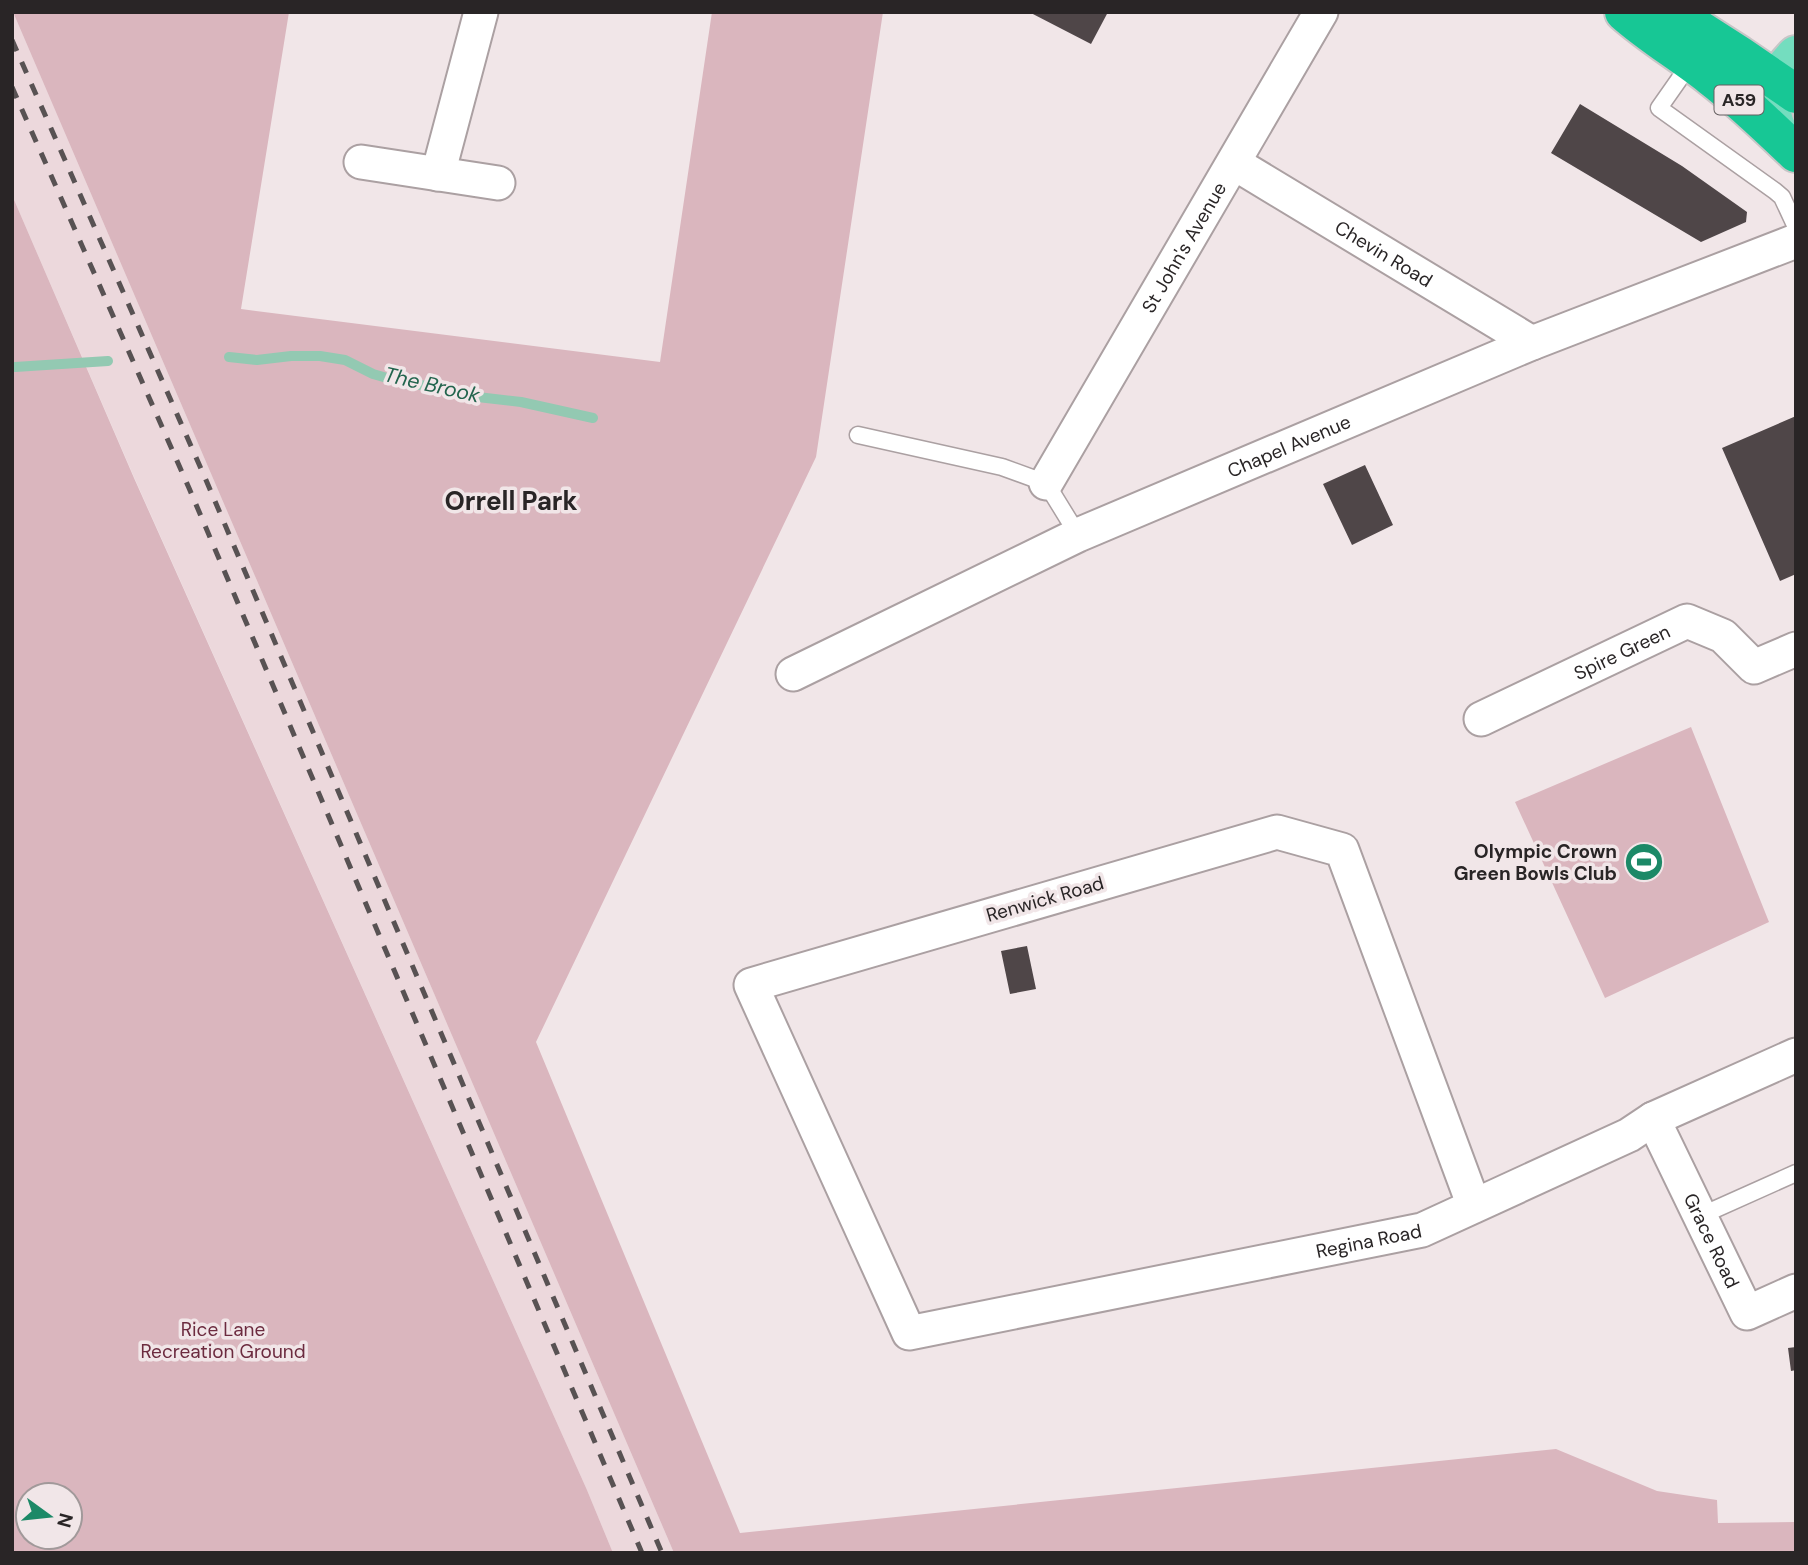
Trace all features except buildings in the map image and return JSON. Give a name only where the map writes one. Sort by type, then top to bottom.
[{"type":"highway","name":"A59","points":[[1645,16],[1713,57],[1728,89],[1790,148]]},
{"type":"main road","points":[[1713,57],[1742,91],[1757,95],[1789,81]]},
{"type":"main road","points":[[1789,81],[1771,108],[1774,124],[1790,148]]},
{"type":"street","points":[[438,174],[481,12]]},
{"type":"street","name":"St John's Avenue","points":[[1046,483],[1321,12]]},
{"type":"street","points":[[361,162],[498,183]]},
{"type":"street","name":"Chevin Road","points":[[1234,163],[1532,343]]},
{"type":"street","name":"Chapel Avenue","points":[[793,674],[1078,535],[1532,343],[1796,241]]},
{"type":"street","name":"Spire Green","points":[[1481,719],[1687,621],[1723,636],[1754,667],[1796,649]]},
{"type":"street","name":"Renwick Road","points":[[909,1333],[751,985],[1277,832],[1342,850],[1474,1206]]},
{"type":"street","name":"Regina Road","points":[[909,1333],[1422,1230],[1629,1135],[1653,1119],[1796,1055]]},
{"type":"street","name":"Grace Road","points":[[1653,1119],[1747,1313],[1796,1291]]},
{"type":"lane","points":[[1713,57],[1659,108],[1782,197],[1796,228]]},
{"type":"lane","points":[[858,435],[1002,467],[1046,483],[1078,535]]},
{"type":"lane","points":[[1700,1216],[1796,1173]]},
{"type":"shaded area","points":[[12,12],[674,1553],[613,1553],[134,477],[12,195]]},
{"type":"green space","points":[[13,12],[289,12],[241,309],[660,362],[712,12],[883,12],[816,457],[536,1042],[740,1533],[1556,1449],[1657,1491],[1717,1500],[1718,1523],[1796,1522],[1796,1553],[674,1553]]},
{"type":"green space","name":"Rice Lane Recreation Ground","points":[[12,195],[134,478],[613,1553],[12,1553]]},
{"type":"green space","name":"Olympic Crown Green Bowls Club","points":[[1691,727],[1769,922],[1605,998],[1515,802]]},
{"type":"waterway","name":"The Brook","points":[[229,357],[257,360],[320,356],[345,360],[373,374],[401,382],[469,396],[521,402],[593,418]]},
{"type":"waterway","name":"The Brook","points":[[15,367],[108,361]]},
{"type":"railway","points":[[12,40],[206,480],[662,1553]]},
{"type":"railway","points":[[12,87],[189,488],[642,1553]]},
{"type":"place","name":"Olympic Crown Green Bowls Club","points":[[1644,862]]},
{"type":"district","name":"Orrell Park","points":[[511,501]]}]
